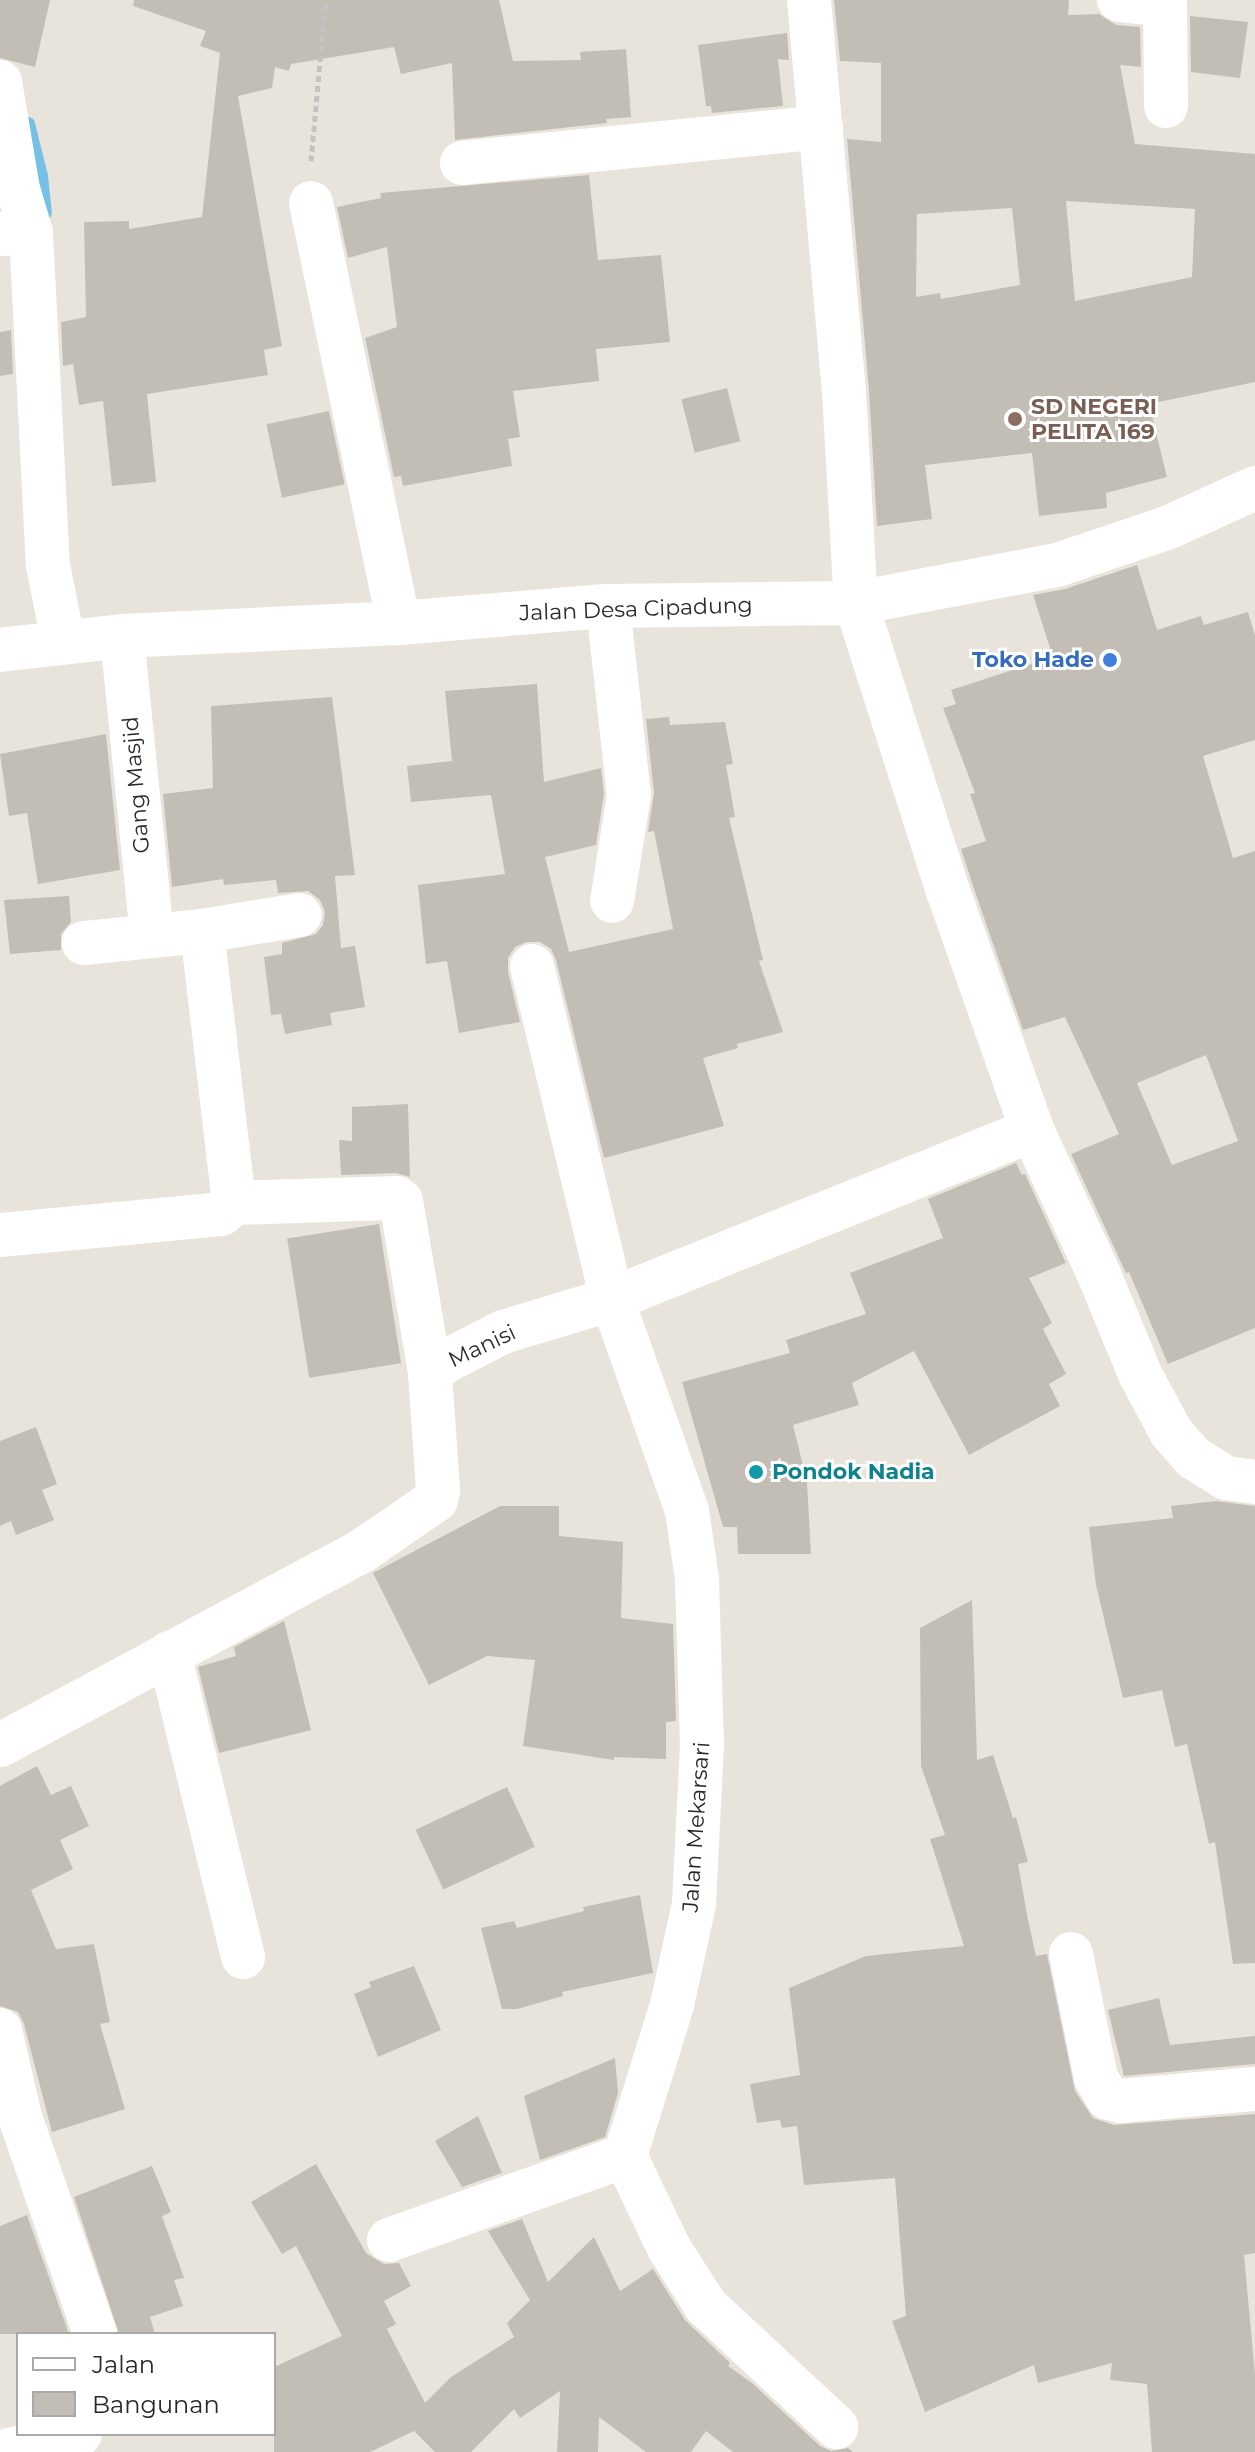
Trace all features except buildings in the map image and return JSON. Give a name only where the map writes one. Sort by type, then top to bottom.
[{"type":"street","points":[[809,0],[844,391],[856,603],[948,891],[1032,1130],[1098,1272],[1140,1374],[1171,1432],[1210,1470],[1226,1478],[1255,1482]]},
{"type":"street","points":[[1119,0],[1165,5],[1166,106]]},
{"type":"street","points":[[0,82],[15,175],[16,233],[48,565],[63,641]]},
{"type":"street","points":[[462,163],[821,127]]},
{"type":"street","points":[[311,203],[399,623]]},
{"type":"street","name":"Jalan Desa Cipadung","points":[[0,650],[122,636],[399,623],[608,606],[856,603],[1057,565],[1167,528],[1255,488]]},
{"type":"street","points":[[608,606],[629,795],[612,901]]},
{"type":"street","name":"Gang Masjid","points":[[122,636],[152,934]]},
{"type":"street","points":[[84,943],[202,931],[300,915]]},
{"type":"street","points":[[202,931],[234,1203]]},
{"type":"street","name":"Jalan Mekarsari","points":[[532,966],[612,1299],[687,1511],[697,1579],[702,1745],[694,1904],[672,2005],[625,2156]]},
{"type":"street","name":"Manisi","points":[[0,1745],[363,1550],[436,1500],[438,1490],[430,1373],[503,1332],[612,1299],[1032,1130]]},
{"type":"street","points":[[0,1235],[221,1214],[234,1203],[397,1198],[401,1201],[430,1373]]},
{"type":"street","points":[[169,1653],[243,1957]]},
{"type":"street","points":[[1071,1954],[1096,2078],[1108,2098],[1120,2101],[1255,2089]]},
{"type":"street","points":[[0,2030],[20,2117],[94,2332]]},
{"type":"street","points":[[389,2240],[625,2156],[669,2248],[706,2306],[836,2427]]},
{"type":"street","points":[[0,2452],[71,2436]]},
{"type":"path","points":[[311,203],[311,143],[325,35],[325,8],[329,0]]},
{"type":"waterway","points":[[28,124],[41,176],[45,213]]},
{"type":"place","name":"SD NEGERI PELITA 169","points":[[1015,419]]},
{"type":"place","name":"Toko Hade","points":[[1110,660]]},
{"type":"place","name":"Pondok Nadia","points":[[756,1472]]}]
